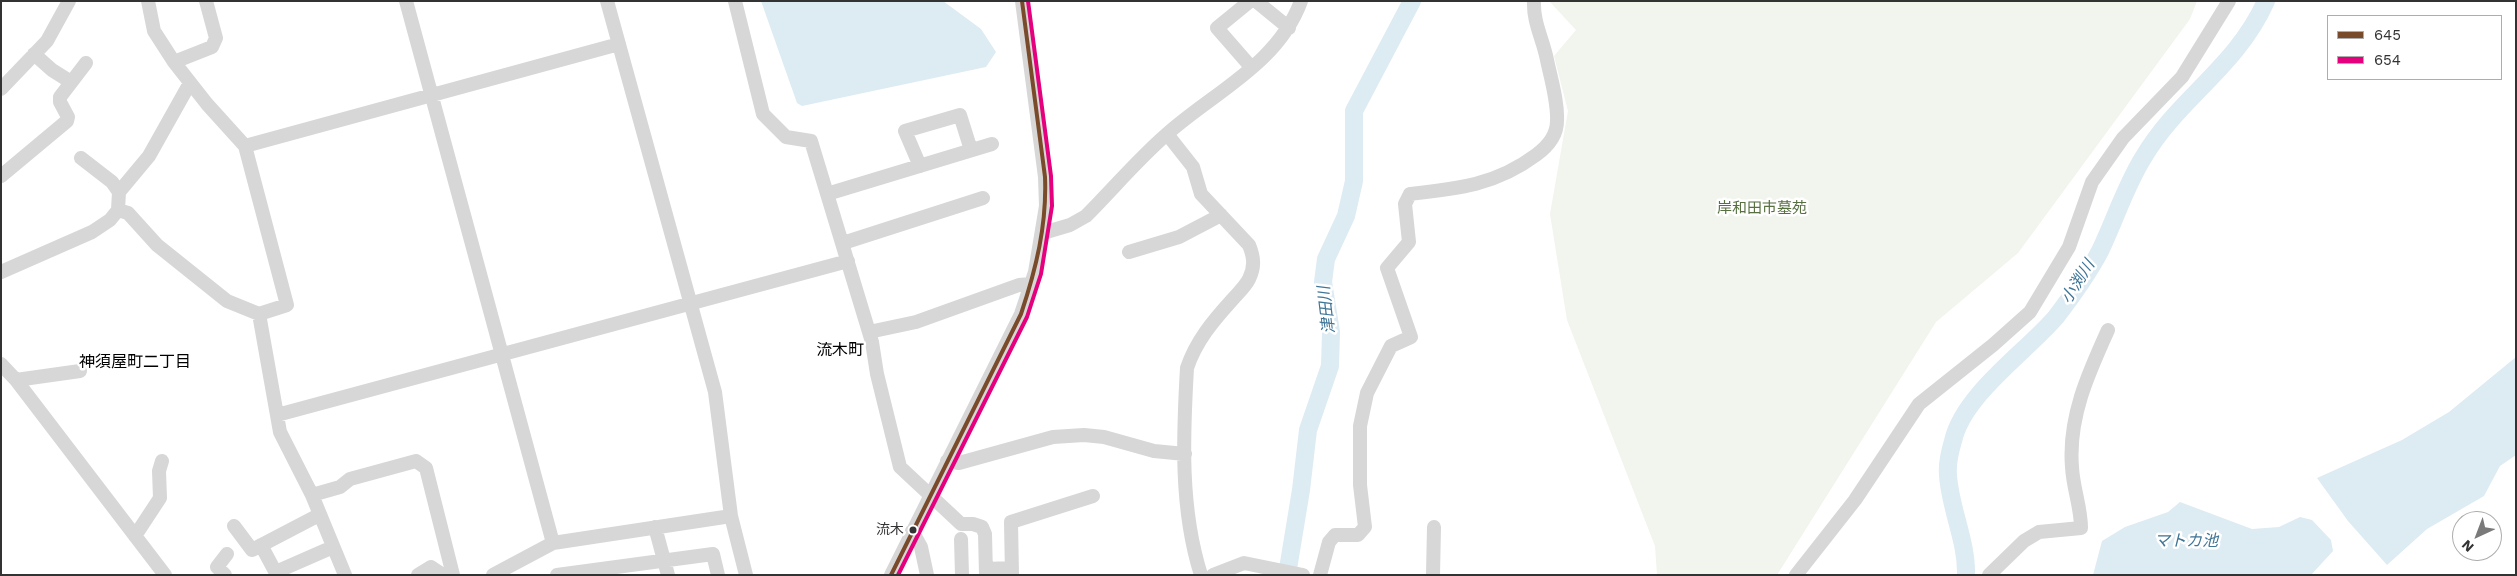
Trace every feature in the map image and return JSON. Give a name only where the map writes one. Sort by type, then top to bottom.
[{"type":"street","points":[[1,89],[46,41],[69,1]]},
{"type":"street","points":[[118,210],[128,213],[157,245],[227,301],[259,314],[287,304],[245,146],[174,62],[154,31],[148,1]]},
{"type":"street","points":[[174,62],[212,47],[215,43],[216,38],[206,1]]},
{"type":"street","points":[[406,1],[553,542]]},
{"type":"street","points":[[607,1],[715,392],[731,516],[746,575]]},
{"type":"street","points":[[735,1],[763,114],[786,137],[811,142],[869,332],[876,374],[900,467],[961,524],[973,524],[982,527],[985,534],[986,572],[1012,572],[1011,522],[1093,496]]},
{"type":"street","points":[[891,575],[1021,314],[1031,284],[1043,233],[1045,177],[1022,1]]},
{"type":"street","points":[[1250,1],[1217,28],[1252,67]]},
{"type":"street","points":[[1256,1],[1289,28]]},
{"type":"street","points":[[1043,233],[1070,225],[1086,216],[1166,134],[1276,46],[1289,28],[1301,1]]},
{"type":"street","points":[[1320,575],[1329,542],[1335,535],[1358,535],[1365,527],[1360,485],[1360,426],[1367,393],[1391,346],[1412,338],[1387,268],[1409,242],[1405,204],[1410,194],[1459,189],[1512,172],[1544,150],[1556,131],[1558,120],[1545,47],[1533,16],[1534,1]]},
{"type":"street","points":[[1796,575],[1855,500],[1919,404],[2030,312],[2069,246],[2092,182],[2123,138],[2182,77],[2229,1]]},
{"type":"street","points":[[245,146],[432,97],[619,44]]},
{"type":"street","points":[[34,54],[52,70],[71,82]]},
{"type":"street","points":[[1,176],[67,121],[68,117],[60,102],[60,97],[86,63]]},
{"type":"street","points":[[1,272],[92,232],[110,220],[118,210],[119,192],[149,156],[190,83]]},
{"type":"street","points":[[920,166],[906,131],[960,114],[971,150]]},
{"type":"street","points":[[1166,134],[1192,167],[1201,194],[1249,245],[1254,255],[1253,268],[1249,280],[1206,330],[1193,351],[1187,368],[1185,454],[1189,530],[1202,575]]},
{"type":"street","points":[[827,194],[992,144]]},
{"type":"street","points":[[81,158],[112,182],[119,192]]},
{"type":"street","points":[[843,243],[983,198]]},
{"type":"street","points":[[1129,252],[1179,237],[1221,215]]},
{"type":"street","points":[[277,415],[848,261]]},
{"type":"street","points":[[869,332],[916,322],[1019,285],[1031,284]]},
{"type":"street","points":[[259,314],[280,432],[312,495],[345,575]]},
{"type":"street","points":[[1989,575],[2024,541],[2039,532],[2081,528],[2081,514],[2072,468],[2072,439],[2086,378],[2108,330]]},
{"type":"street","points":[[1,364],[16,380],[163,574]]},
{"type":"street","points":[[16,380],[80,371]]},
{"type":"street","points":[[947,461],[959,463],[1052,437],[1084,435],[1104,437],[1154,452],[1185,454]]},
{"type":"street","points":[[135,536],[160,498],[159,471],[162,460]]},
{"type":"street","points":[[312,495],[340,488],[350,479],[416,461],[421,463],[426,468],[453,575]]},
{"type":"street","points":[[234,526],[252,550],[319,515]]},
{"type":"street","points":[[493,575],[553,542],[731,516]]},
{"type":"street","points":[[655,527],[668,575]]},
{"type":"street","points":[[1433,575],[1434,527]]},
{"type":"street","points":[[912,531],[921,547],[927,575]]},
{"type":"street","points":[[961,539],[962,575]]},
{"type":"street","points":[[261,545],[276,574],[333,546]]},
{"type":"street","points":[[226,575],[218,567],[227,554]]},
{"type":"street","points":[[557,575],[610,571],[664,559],[712,554],[718,575]]},
{"type":"street","points":[[1213,575],[1238,563],[1271,566],[1303,575]]},
{"type":"street","points":[[418,575],[431,567],[444,575]]},
{"type":"green space","name":"岸和田市墓苑","points":[[1549,1],[2197,1],[2190,19],[2018,253],[1936,322],[1777,575],[1657,575],[1655,546],[1567,320],[1550,214],[1568,111],[1554,56],[1576,30]]},
{"type":"water","points":[[761,1],[943,1],[981,29],[996,52],[986,67],[802,106],[797,103]]},
{"type":"water","points":[[2516,357],[2516,455],[2500,466],[2484,496],[2458,511],[2452,511],[2452,515],[2427,529],[2387,565],[2348,521],[2317,478],[2402,440],[2449,412]]},
{"type":"water","name":"マトカ池","points":[[2180,502],[2252,529],[2279,527],[2300,517],[2312,520],[2331,540],[2333,551],[2311,575],[2093,575],[2102,541],[2125,527],[2168,512]]},
{"type":"waterway","name":"津田川","points":[[1287,575],[1301,490],[1308,430],[1330,366],[1331,332],[1323,282],[1326,259],[1346,216],[1354,181],[1354,111],[1412,1]]},
{"type":"waterway","name":"小渕川","points":[[1966,575],[1964,550],[1949,488],[1948,471],[1951,449],[1959,424],[1969,407],[1982,391],[2056,317],[2068,301],[2100,251],[2131,180],[2143,158],[2173,118],[2239,45],[2254,25],[2266,1]]},
{"type":"transit line","name":"645","points":[[891,575],[1021,314],[1036,264],[1044,212],[1045,177],[1022,1]]},
{"type":"transit line","name":"654","points":[[898,575],[1027,317],[1041,274],[1052,206],[1051,176],[1028,1]]},
{"type":"place","name":"流木","points":[[913,530]]},
{"type":"district","name":"流木町","points":[[840,350]]},
{"type":"district","name":"神須屋町二丁目","points":[[135,362]]}]
